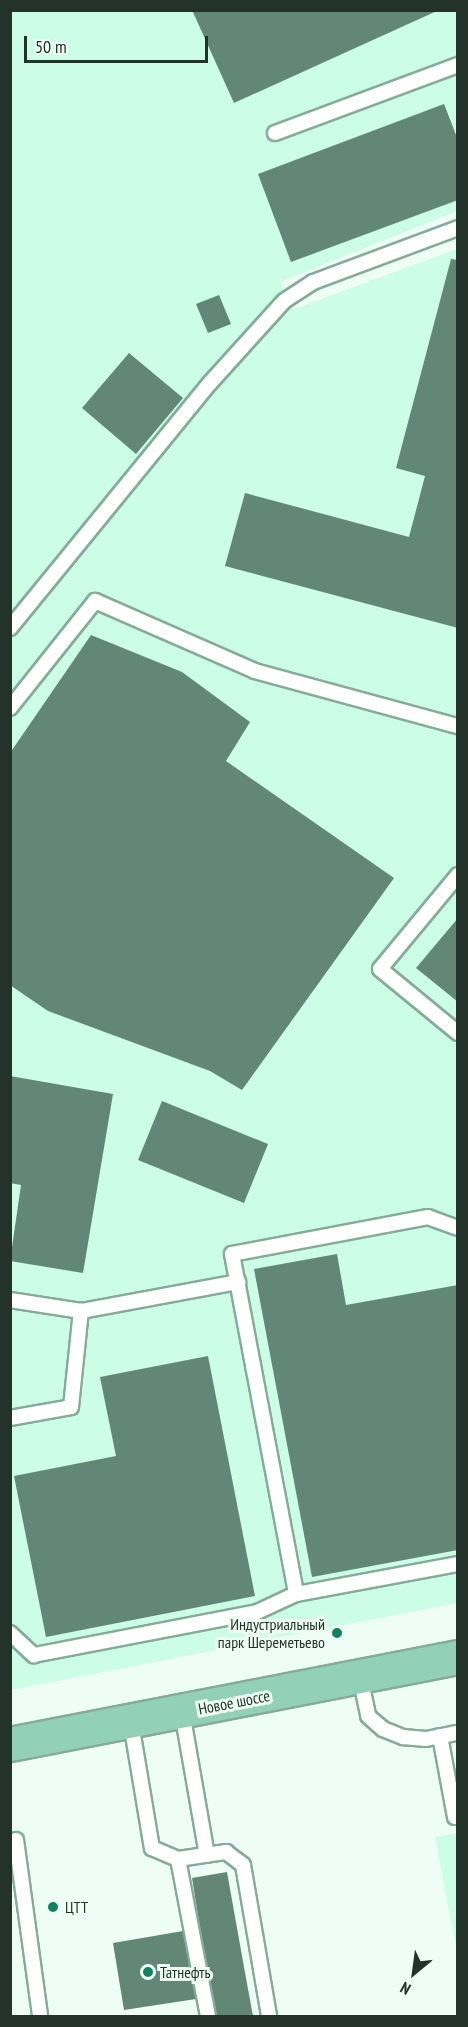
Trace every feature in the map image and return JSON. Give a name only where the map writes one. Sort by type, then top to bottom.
[{"type":"main road","name":"Новое шоссе","points":[[10,1744],[131,1723],[458,1657]]},
{"type":"lane","points":[[275,133],[458,65]]},
{"type":"lane","points":[[10,628],[210,383],[285,301],[313,282],[458,228]]},
{"type":"lane","points":[[10,708],[95,601],[255,671],[458,726]]},
{"type":"lane","points":[[458,875],[380,969],[458,1033]]},
{"type":"lane","points":[[296,1594],[232,1254],[428,1217],[458,1228]]},
{"type":"lane","points":[[10,1299],[81,1311],[238,1282]]},
{"type":"lane","points":[[10,1418],[70,1407],[81,1311]]},
{"type":"lane","points":[[10,1633],[34,1655],[257,1612],[296,1594],[458,1564]]},
{"type":"lane","points":[[360,1677],[368,1716],[383,1730],[403,1737],[458,1733]]},
{"type":"lane","points":[[183,1712],[207,1855]]},
{"type":"lane","points":[[131,1723],[152,1848],[178,1859],[226,1852],[243,1865],[269,2016]]},
{"type":"lane","points":[[440,1736],[454,1817],[458,1817]]},
{"type":"lane","points":[[16,1840],[40,2016]]},
{"type":"lane","points":[[178,1859],[208,2016]]},
{"type":"shaded area","name":"Индустриальный парк Шереметьево","points":[[11,11],[457,11],[457,211],[280,282],[294,309],[457,249],[457,1603],[11,1690]]},
{"type":"shaded area","points":[[458,1833],[457,1952],[435,1837]]},
{"type":"building","points":[[192,10],[439,10],[234,103]]},
{"type":"building","points":[[444,104],[458,140],[458,200],[291,262],[258,174]]},
{"type":"building","points":[[451,259],[458,260],[458,628],[225,566],[245,493],[409,537],[425,476],[396,468]]},
{"type":"building","points":[[219,295],[231,324],[208,333],[196,304]]},
{"type":"building","points":[[129,353],[183,398],[136,454],[82,408]]},
{"type":"building","points":[[91,635],[182,672],[250,722],[226,761],[394,878],[242,1090],[210,1071],[48,1011],[10,985],[10,753]]},
{"type":"building","points":[[458,918],[458,1002],[416,968]]},
{"type":"building","points":[[10,1076],[113,1094],[83,1273],[10,1261],[21,1185],[10,1183]]},
{"type":"building","points":[[162,1101],[268,1144],[244,1203],[138,1160]]},
{"type":"building","points":[[337,1254],[346,1305],[458,1285],[458,1550],[312,1577],[254,1269]]},
{"type":"building","points":[[208,1356],[255,1596],[46,1637],[14,1476],[116,1456],[100,1377]]},
{"type":"building","points":[[227,1872],[253,2016],[217,2016],[200,1928],[192,1878]]},
{"type":"building","name":"Татнефть","points":[[183,1931],[196,1999],[124,2010],[113,1943]]},
{"type":"place","name":"Индустриальный парк Шереметьево","points":[[337,1633]]},
{"type":"place","name":"ЦТТ","points":[[53,1907]]},
{"type":"place","name":"Татнефть","points":[[148,1972]]}]
